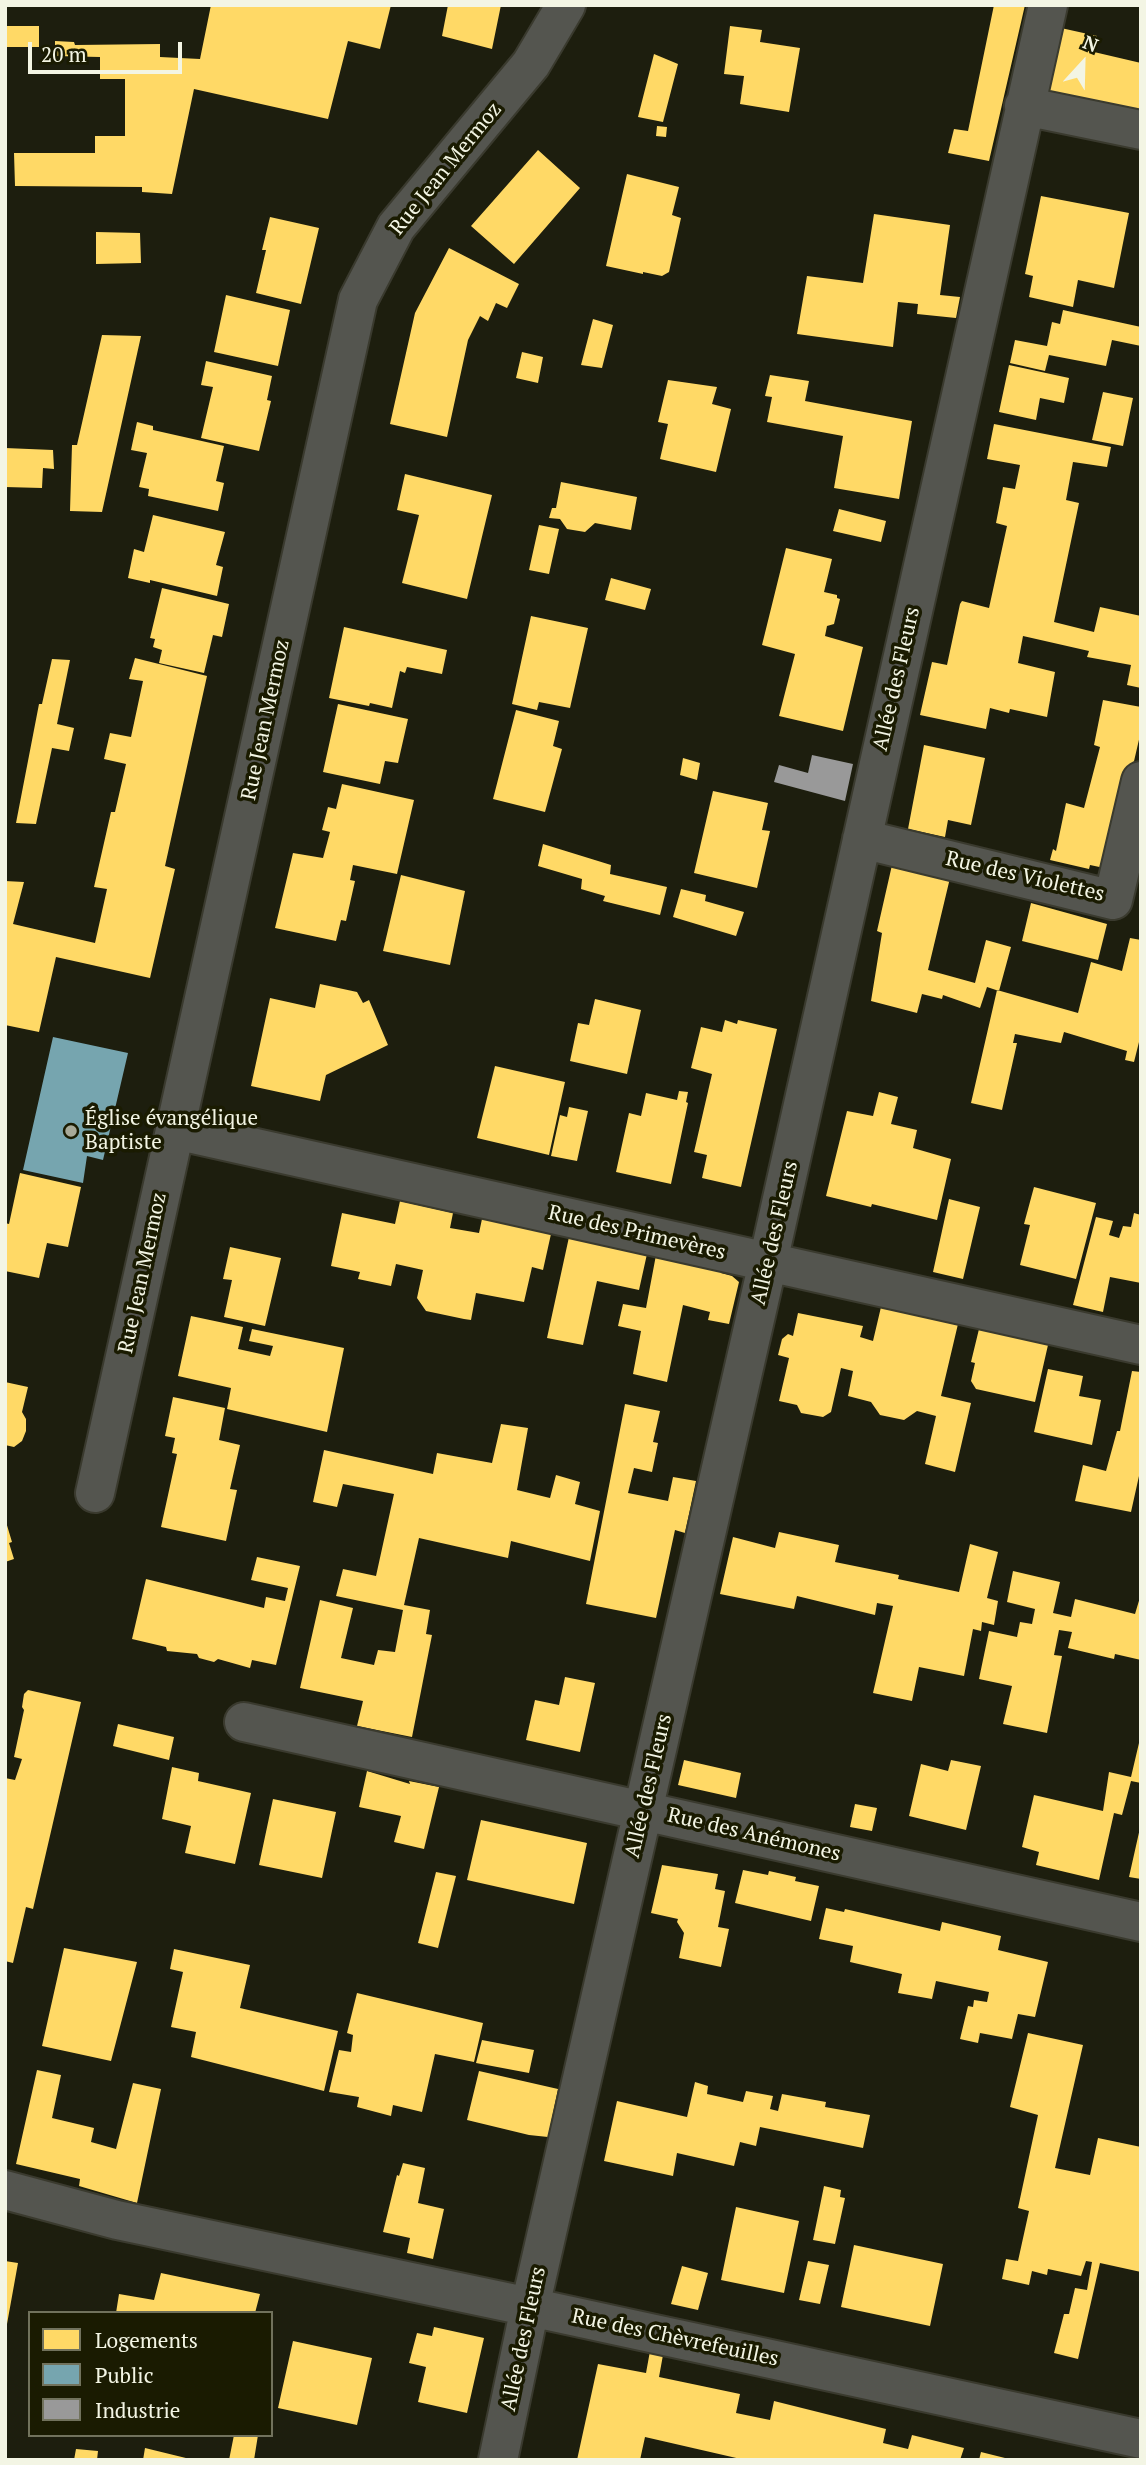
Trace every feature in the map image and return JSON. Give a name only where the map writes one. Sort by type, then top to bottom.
[{"type":"street","name":"Rue Jean Mermoz","points":[[95,1493],[358,300],[396,227],[531,64],[566,5]]},
{"type":"street","name":"Allée des Fleurs","points":[[498,2460],[530,2307],[768,1262],[1048,5]]},
{"type":"street","points":[[1024,106],[1141,130]]},
{"type":"street","name":"Rue des Violettes","points":[[862,839],[1113,900],[1141,781]]},
{"type":"street","name":"Rue des Primevères","points":[[175,1130],[1141,1345]]},
{"type":"street","name":"Rue des Anémones","points":[[244,1722],[1141,1922]]},
{"type":"street","name":"Rue des Chèvrefeuilles","points":[[5,2190],[117,2220],[1141,2439]]},
{"type":"building: Logements","points":[[211,5],[391,5],[380,49],[348,41],[328,119],[194,89],[172,194],[142,192],[142,187],[15,186],[14,153],[95,153],[95,136],[125,136],[125,79],[100,79],[100,57],[55,56],[55,41],[74,42],[75,45],[160,44],[160,57],[200,59]]},
{"type":"building: Logements","points":[[448,5],[501,5],[492,49],[442,36]]},
{"type":"building: Logements","points":[[994,5],[1025,5],[989,161],[948,153],[954,129],[968,131]]},
{"type":"building: Logements","points":[[5,26],[39,26],[39,47],[5,47]]},
{"type":"building: Logements","points":[[730,26],[762,30],[760,42],[800,48],[789,112],[740,104],[744,76],[724,74]]},
{"type":"building: Logements","points":[[1061,28],[1097,36],[1094,52],[1141,63],[1141,119],[1044,98]]},
{"type":"building: Logements","points":[[654,54],[678,64],[663,122],[638,117]]},
{"type":"building: Logements","points":[[657,126],[667,127],[666,137],[656,136]]},
{"type":"building: Logements","points":[[538,150],[580,188],[514,264],[471,226]]},
{"type":"building: Logements","points":[[627,174],[679,187],[672,215],[681,218],[669,272],[662,276],[606,266]]},
{"type":"building: Logements","points":[[1041,196],[1129,213],[1114,288],[1078,280],[1073,307],[1029,297],[1033,276],[1025,274]]},
{"type":"building: Logements","points":[[874,214],[950,225],[940,295],[960,297],[956,318],[917,314],[918,304],[898,302],[893,347],[797,334],[807,276],[863,283]]},
{"type":"building: Logements","points":[[270,217],[319,228],[301,304],[256,293]]},
{"type":"building: Logements","points":[[96,232],[140,233],[141,263],[96,264]]},
{"type":"building: Logements","points":[[449,248],[519,284],[507,308],[496,303],[488,321],[480,316],[468,340],[447,437],[390,424],[415,313]]},
{"type":"building: Logements","points":[[226,295],[290,310],[278,366],[214,352]]},
{"type":"building: Logements","points":[[1063,310],[1141,327],[1141,346],[1112,340],[1106,366],[1049,355],[1045,371],[1010,363],[1015,340],[1047,346],[1052,322],[1060,324]]},
{"type":"building: Logements","points":[[593,319],[613,325],[602,368],[581,365]]},
{"type":"building: Logements","points":[[102,335],[141,336],[102,512],[70,511],[72,445],[77,445]]},
{"type":"building: Logements","points":[[522,352],[543,357],[538,383],[516,378]]},
{"type":"building: Logements","points":[[206,361],[272,376],[267,400],[271,401],[259,451],[201,438],[213,387],[201,385]]},
{"type":"building: Logements","points":[[1009,365],[1069,378],[1064,403],[1040,398],[1036,420],[999,412]]},
{"type":"building: Logements","points":[[770,375],[809,381],[805,401],[912,421],[899,499],[834,488],[843,436],[767,422],[772,397],[765,396]]},
{"type":"building: Logements","points":[[668,380],[717,387],[712,404],[731,409],[716,472],[660,459],[668,424],[658,422]]},
{"type":"building: Logements","points":[[1103,392],[1133,398],[1123,446],[1092,440]]},
{"type":"building: Logements","points":[[137,422],[153,426],[153,430],[224,446],[216,481],[224,483],[218,511],[148,496],[149,489],[139,487],[147,453],[131,450]]},
{"type":"building: Logements","points":[[994,424],[1111,447],[1107,467],[1073,462],[1066,500],[1079,503],[1054,622],[1094,632],[1100,607],[1141,616],[1141,688],[1127,685],[1131,665],[1087,657],[1089,651],[1023,636],[1018,663],[1055,672],[1047,717],[1010,709],[1009,713],[990,708],[986,729],[920,715],[932,662],[947,665],[960,604],[962,601],[989,608],[1007,526],[996,523],[1003,487],[1015,489],[1020,465],[987,459]]},
{"type":"building: Logements","points":[[5,448],[53,450],[54,469],[43,468],[42,488],[5,487]]},
{"type":"building: Logements","points":[[405,474],[492,495],[467,599],[402,583],[419,515],[397,510]]},
{"type":"building: Logements","points":[[561,482],[637,497],[631,530],[595,523],[585,532],[567,529],[560,519],[549,518],[552,508],[556,508]]},
{"type":"building: Logements","points":[[839,509],[886,521],[881,542],[833,531]]},
{"type":"building: Logements","points":[[153,515],[225,532],[216,565],[223,567],[217,596],[150,580],[150,583],[128,578],[134,549],[144,552]]},
{"type":"building: Logements","points":[[539,525],[559,529],[549,574],[529,570]]},
{"type":"building: Logements","points":[[786,548],[832,559],[824,592],[837,595],[840,599],[834,624],[827,626],[825,636],[863,647],[843,731],[779,716],[795,654],[762,645]]},
{"type":"building: Logements","points":[[611,578],[651,589],[645,610],[605,600]]},
{"type":"building: Logements","points":[[162,588],[229,604],[222,637],[213,635],[204,673],[159,663],[162,650],[153,647],[155,639],[150,638]]},
{"type":"building: Logements","points":[[531,616],[588,628],[570,708],[539,702],[537,710],[512,704]]},
{"type":"building: Logements","points":[[344,627],[447,650],[442,674],[407,667],[405,673],[400,671],[392,708],[329,698]]},
{"type":"building: Logements","points":[[135,658],[207,676],[165,866],[175,869],[150,978],[56,957],[39,1032],[5,1025],[5,881],[24,882],[13,924],[95,943],[107,889],[94,887],[111,812],[115,812],[126,764],[104,759],[110,733],[131,737],[143,681],[129,679]]},
{"type":"building: Logements","points":[[52,659],[70,660],[57,724],[74,728],[69,751],[52,748],[36,824],[16,823],[39,704],[42,704]]},
{"type":"building: Logements","points":[[1103,700],[1141,707],[1141,731],[1109,869],[1090,865],[1089,869],[1050,860],[1053,849],[1056,851],[1066,803],[1084,808],[1100,747],[1094,745]]},
{"type":"building: Logements","points":[[338,704],[408,719],[398,763],[385,761],[380,784],[323,772]]},
{"type":"building: Logements","points":[[516,710],[559,721],[553,746],[562,749],[545,812],[493,799]]},
{"type":"building: Logements","points":[[924,745],[985,758],[971,825],[948,820],[945,837],[908,829]]},
{"type":"building: Logements","points":[[683,758],[700,763],[697,780],[680,775]]},
{"type":"building: Logements","points":[[342,784],[414,800],[397,874],[353,865],[350,880],[355,881],[346,921],[341,920],[336,941],[275,928],[293,853],[323,858],[330,832],[322,830],[328,807],[336,809]]},
{"type":"building: Logements","points":[[713,791],[768,803],[762,830],[770,831],[757,888],[694,873]]},
{"type":"building: Logements","points":[[543,844],[611,865],[610,874],[667,887],[660,915],[603,901],[605,896],[581,889],[582,879],[538,866]]},
{"type":"building: Logements","points":[[892,865],[950,878],[928,970],[975,983],[986,940],[1011,947],[999,991],[987,987],[980,1008],[943,995],[942,999],[922,994],[917,1013],[871,1001],[882,933],[877,931]]},
{"type":"building: Logements","points":[[401,875],[465,891],[450,965],[383,951]]},
{"type":"building: Logements","points":[[681,889],[706,895],[705,901],[744,912],[736,936],[673,917]]},
{"type":"building: Logements","points":[[1031,903],[1107,924],[1098,960],[1022,941]]},
{"type":"building: Logements","points":[[1130,938],[1141,940],[1141,1034],[1134,1062],[1125,1060],[1127,1051],[1064,1032],[1061,1043],[1015,1034],[1013,1043],[1017,1043],[1002,1110],[971,1103],[997,990],[1078,1013],[1091,962],[1122,971]]},
{"type":"building: Logements","points":[[320,984],[357,992],[363,1003],[369,1000],[388,1045],[326,1075],[320,1101],[251,1086],[270,998],[315,1008]]},
{"type":"building: Logements","points":[[595,999],[641,1010],[627,1074],[570,1061],[578,1023],[589,1025]]},
{"type":"building: Logements","points":[[725,1020],[737,1024],[738,1020],[777,1029],[741,1187],[702,1178],[707,1155],[694,1152],[712,1074],[691,1068],[701,1027],[722,1032]]},
{"type":"building: Logements","points":[[495,1066],[565,1082],[549,1155],[477,1138]]},
{"type":"building: Logements","points":[[679,1091],[688,1092],[688,1103],[671,1184],[616,1172],[629,1113],[641,1116],[646,1093],[677,1100]]},
{"type":"building: Logements","points":[[879,1092],[898,1097],[891,1124],[917,1130],[913,1148],[951,1159],[937,1220],[826,1196],[847,1111],[873,1116]]},
{"type":"building: Logements","points":[[569,1107],[588,1111],[577,1161],[551,1156],[560,1115],[567,1117]]},
{"type":"building: Logements","points":[[20,1173],[81,1187],[68,1247],[47,1243],[39,1278],[5,1271],[5,1223],[9,1224]]},
{"type":"building: Logements","points":[[1034,1187],[1096,1203],[1076,1279],[1020,1265],[1030,1225],[1024,1224]]},
{"type":"building: Logements","points":[[949,1199],[980,1207],[963,1279],[933,1272]]},
{"type":"building: Logements","points":[[400,1201],[453,1213],[450,1228],[479,1233],[482,1219],[551,1234],[543,1270],[532,1267],[524,1302],[476,1293],[471,1320],[464,1319],[426,1311],[417,1298],[423,1270],[396,1264],[391,1286],[358,1279],[360,1272],[331,1266],[342,1213],[395,1224]]},
{"type":"building: Logements","points":[[1134,1213],[1141,1215],[1141,1283],[1110,1277],[1103,1312],[1073,1305],[1096,1217],[1113,1221],[1109,1235],[1119,1238],[1123,1226],[1131,1227]]},
{"type":"building: Logements","points":[[569,1237],[647,1254],[639,1290],[597,1281],[583,1345],[547,1338]]},
{"type":"building: Logements","points":[[230,1247],[281,1258],[265,1326],[224,1317],[232,1280],[223,1279]]},
{"type":"building: Logements","points":[[656,1255],[721,1270],[721,1273],[732,1276],[739,1282],[729,1324],[708,1320],[710,1312],[683,1305],[667,1382],[633,1374],[641,1331],[618,1326],[623,1304],[646,1308]]},
{"type":"building: Logements","points":[[881,1307],[958,1324],[941,1396],[971,1403],[955,1472],[925,1464],[936,1416],[917,1411],[904,1420],[880,1415],[871,1402],[848,1396],[853,1371],[841,1368],[831,1412],[823,1417],[801,1413],[797,1405],[779,1401],[789,1358],[778,1355],[782,1339],[788,1334],[793,1336],[798,1313],[863,1326],[860,1337],[873,1341]]},
{"type":"building: Logements","points":[[191,1316],[243,1327],[238,1349],[270,1356],[273,1346],[249,1341],[252,1329],[344,1348],[327,1432],[227,1409],[231,1388],[178,1376]]},
{"type":"building: Logements","points":[[979,1329],[1048,1345],[1035,1402],[976,1389],[971,1381],[975,1363],[971,1362]]},
{"type":"building: Logements","points":[[1048,1369],[1083,1376],[1079,1396],[1101,1400],[1092,1445],[1034,1432]]},
{"type":"building: Logements","points":[[1132,1371],[1141,1372],[1141,1467],[1131,1512],[1075,1501],[1083,1465],[1106,1471],[1117,1431],[1120,1431]]},
{"type":"building: Logements","points":[[5,1382],[28,1387],[22,1412],[26,1419],[26,1431],[22,1441],[14,1447],[5,1445]]},
{"type":"building: Logements","points":[[173,1397],[225,1408],[219,1440],[240,1445],[230,1489],[237,1490],[226,1541],[161,1527],[177,1454],[172,1453],[175,1438],[165,1436]]},
{"type":"building: Logements","points":[[625,1404],[660,1411],[653,1442],[658,1443],[652,1472],[634,1468],[628,1493],[668,1501],[673,1477],[696,1481],[685,1533],[675,1530],[656,1618],[586,1604]]},
{"type":"building: Logements","points":[[501,1424],[528,1428],[517,1490],[550,1498],[556,1475],[580,1482],[575,1504],[600,1511],[590,1561],[511,1541],[508,1558],[419,1538],[404,1605],[430,1610],[426,1634],[432,1635],[412,1737],[357,1726],[363,1701],[300,1688],[320,1600],[353,1608],[341,1658],[374,1665],[378,1650],[395,1652],[403,1610],[336,1596],[343,1569],[376,1576],[394,1494],[343,1484],[337,1507],[313,1502],[324,1450],[433,1474],[437,1453],[492,1463]]},
{"type":"building: Logements","points":[[6,1522],[14,1559],[5,1562]]},
{"type":"building: Logements","points":[[779,1532],[839,1545],[835,1562],[899,1575],[898,1579],[959,1592],[970,1544],[998,1552],[987,1598],[998,1601],[994,1625],[982,1622],[981,1631],[973,1629],[964,1676],[919,1667],[912,1701],[873,1693],[893,1606],[877,1603],[875,1615],[797,1596],[794,1609],[720,1594],[733,1537],[775,1548]]},
{"type":"building: Logements","points":[[257,1557],[300,1566],[276,1665],[252,1660],[250,1668],[218,1659],[214,1662],[199,1658],[197,1654],[167,1651],[166,1647],[132,1639],[146,1579],[264,1608],[266,1597],[285,1601],[288,1588],[251,1580]]},
{"type":"building: Logements","points":[[1013,1571],[1060,1582],[1053,1613],[1071,1617],[1075,1599],[1135,1614],[1141,1594],[1141,1660],[1115,1654],[1114,1659],[1068,1648],[1072,1632],[1059,1630],[1054,1655],[1062,1656],[1047,1733],[1003,1724],[1012,1686],[979,1679],[989,1631],[1017,1637],[1020,1622],[1032,1624],[1035,1609],[1007,1602]]},
{"type":"building: Logements","points":[[565,1677],[595,1683],[580,1752],[526,1740],[535,1700],[559,1705]]},
{"type":"building: Logements","points":[[28,1690],[81,1702],[33,1909],[26,1907],[13,1963],[5,1961],[5,1778],[15,1780],[22,1759],[14,1757],[24,1710],[24,1694]]},
{"type":"building: Logements","points":[[118,1724],[174,1737],[169,1760],[113,1746]]},
{"type":"building: Logements","points":[[1139,1743],[1141,1783],[1131,1781],[1122,1815],[1114,1813],[1099,1880],[1036,1865],[1039,1852],[1022,1847],[1034,1795],[1103,1811],[1109,1772],[1131,1777]]},
{"type":"building: Logements","points":[[684,1760],[741,1773],[736,1798],[678,1785]]},
{"type":"building: Logements","points":[[951,1760],[981,1766],[966,1830],[909,1816],[921,1764],[948,1771]]},
{"type":"building: Logements","points":[[172,1767],[199,1773],[198,1781],[251,1793],[235,1864],[185,1853],[191,1826],[162,1819]]},
{"type":"building: Logements","points":[[367,1771],[410,1784],[409,1781],[439,1787],[424,1849],[394,1842],[401,1816],[359,1807]]},
{"type":"building: Logements","points":[[273,1799],[336,1812],[322,1878],[259,1865]]},
{"type":"building: Logements","points":[[855,1804],[877,1808],[872,1831],[850,1827]]},
{"type":"building: Logements","points":[[481,1820],[587,1843],[574,1904],[467,1880]]},
{"type":"building: Logements","points":[[1141,1829],[1141,1879],[1129,1877]]},
{"type":"building: Logements","points":[[662,1865],[718,1874],[715,1889],[725,1891],[718,1927],[729,1929],[721,1967],[679,1958],[684,1933],[677,1922],[678,1919],[651,1913]]},
{"type":"building: Logements","points":[[743,1870],[768,1875],[769,1871],[796,1877],[795,1881],[819,1886],[811,1921],[735,1903]]},
{"type":"building: Logements","points":[[436,1872],[456,1876],[438,1948],[418,1943]]},
{"type":"building: Logements","points":[[826,1908],[844,1912],[845,1909],[940,1931],[942,1922],[1001,1936],[998,1950],[1048,1962],[1035,2017],[1018,2014],[1012,2039],[980,2033],[978,2043],[960,2039],[968,2006],[973,2007],[974,2000],[987,2002],[989,1992],[936,1981],[932,1999],[898,1993],[902,1974],[850,1962],[853,1946],[819,1939]]},
{"type":"building: Logements","points":[[64,1948],[137,1962],[111,2061],[42,2046]]},
{"type":"building: Logements","points":[[174,1949],[250,1965],[240,2008],[338,2031],[324,2091],[191,2057],[196,2032],[171,2027],[183,1972],[170,1969]]},
{"type":"building: Logements","points":[[357,1993],[483,2023],[474,2062],[435,2054],[422,2112],[393,2105],[391,2116],[357,2107],[359,2097],[329,2092],[339,2050],[351,2052],[353,2035],[347,2033]]},
{"type":"building: Logements","points":[[1028,2033],[1083,2045],[1055,2168],[1090,2175],[1098,2138],[1141,2147],[1141,2272],[1100,2263],[1078,2359],[1054,2353],[1064,2314],[1069,2314],[1075,2288],[1087,2290],[1092,2262],[1086,2261],[1081,2276],[1048,2269],[1047,2275],[1032,2271],[1029,2285],[1002,2279],[1006,2259],[1018,2261],[1029,2211],[1018,2208],[1038,2115],[1010,2107]]},
{"type":"building: Logements","points":[[482,2040],[534,2050],[529,2073],[476,2063]]},
{"type":"building: Logements","points":[[37,2070],[61,2075],[52,2118],[94,2128],[91,2142],[116,2149],[133,2083],[161,2089],[137,2203],[79,2186],[80,2179],[16,2164]]},
{"type":"building: Logements","points":[[479,2071],[558,2089],[548,2137],[467,2120]]},
{"type":"building: Logements","points":[[695,2082],[708,2086],[707,2094],[743,2102],[746,2091],[773,2096],[770,2109],[778,2111],[782,2094],[826,2102],[825,2107],[870,2115],[863,2148],[760,2127],[756,2146],[740,2142],[734,2166],[677,2153],[673,2176],[604,2161],[617,2101],[687,2117]]},
{"type":"building: Logements","points":[[403,2163],[425,2168],[418,2203],[444,2209],[433,2259],[407,2253],[410,2238],[383,2232],[397,2175],[399,2176]]},
{"type":"building: Logements","points":[[824,2186],[841,2190],[840,2197],[845,2198],[835,2244],[813,2240]]},
{"type":"building: Logements","points":[[736,2207],[799,2221],[784,2293],[721,2280]]},
{"type":"building: Logements","points":[[854,2245],[943,2264],[930,2326],[841,2307]]},
{"type":"building: Logements","points":[[5,2261],[18,2263],[7,2324],[5,2323]]},
{"type":"building: Logements","points":[[808,2261],[829,2265],[820,2304],[799,2300]]},
{"type":"building: Logements","points":[[682,2266],[708,2273],[698,2310],[671,2304]]},
{"type":"building: Logements","points":[[161,2273],[260,2294],[256,2311],[116,2311],[119,2294],[154,2300]]},
{"type":"building: Logements","points":[[434,2327],[484,2338],[467,2413],[418,2402],[426,2367],[409,2363],[417,2333],[432,2336]]},
{"type":"building: Logements","points":[[293,2341],[372,2358],[357,2425],[278,2408]]},
{"type":"building: Logements","points":[[650,2351],[663,2355],[659,2377],[740,2394],[736,2413],[770,2420],[774,2401],[886,2429],[883,2443],[908,2449],[912,2435],[964,2448],[960,2460],[745,2460],[645,2437],[640,2460],[577,2460],[598,2364],[646,2373]]},
{"type":"building: Logements","points":[[234,2437],[258,2437],[254,2460],[229,2460]]},
{"type":"building: Logements","points":[[145,2448],[190,2459],[190,2460],[143,2460]]},
{"type":"building: Logements","points":[[76,2449],[98,2451],[97,2460],[74,2460]]},
{"type":"building: Logements","points":[[981,2452],[1009,2459],[1009,2460],[979,2460]]},
{"type":"building: Public","name":"Église évangélique Baptiste","points":[[53,1037],[128,1053],[103,1160],[87,1156],[83,1183],[23,1170]]},
{"type":"building: Industrie","points":[[812,755],[853,764],[845,801],[774,782],[779,765],[808,773]]},
{"type":"place","name":"Église évangélique Baptiste","points":[[71,1131]]}]
